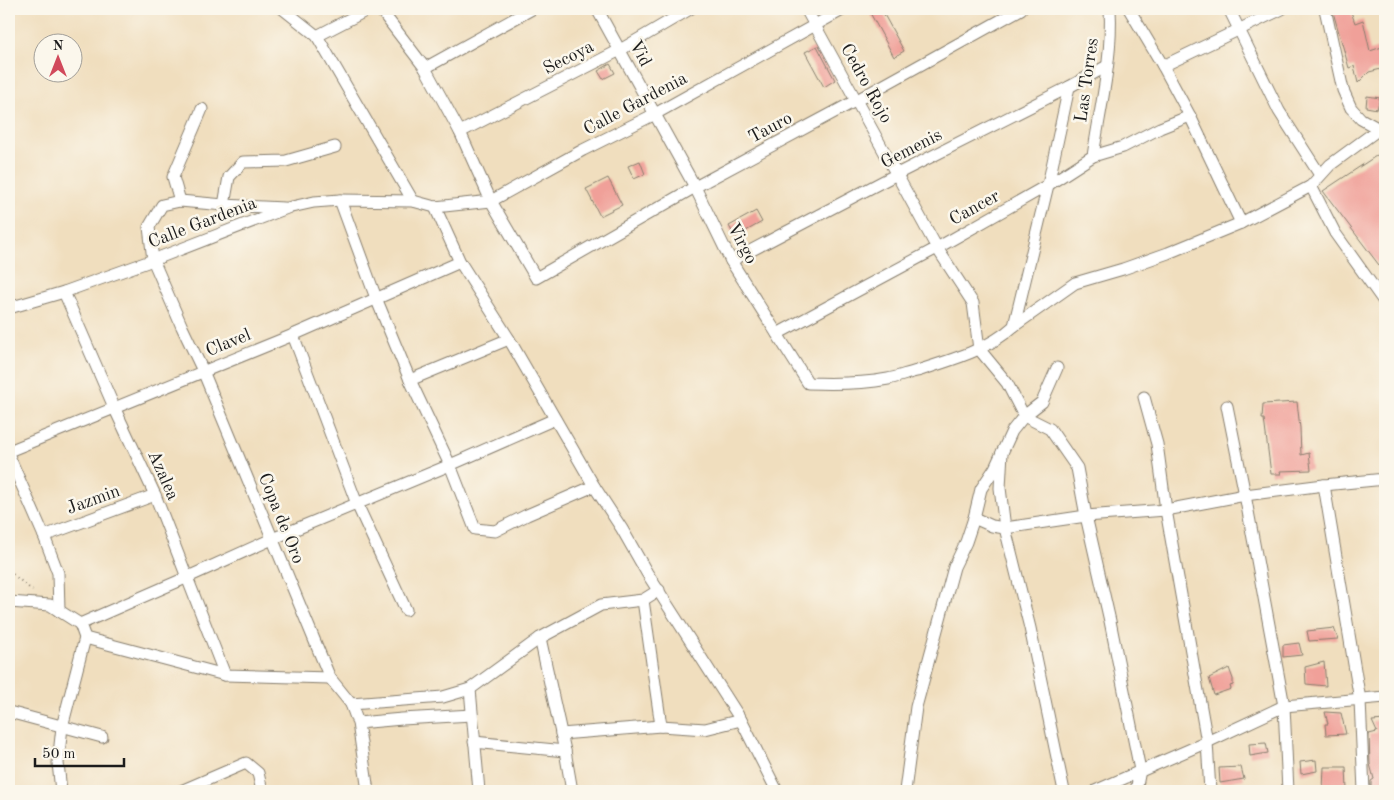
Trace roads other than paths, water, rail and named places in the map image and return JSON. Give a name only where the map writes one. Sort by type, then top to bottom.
[{"type":"street","points":[[283,9],[317,36],[413,201]]},
{"type":"street","points":[[317,36],[368,9]]},
{"type":"street","points":[[380,9],[424,68],[460,132],[491,200]]},
{"type":"street","points":[[424,68],[532,9]]},
{"type":"street","name":"Vid","points":[[597,9],[655,114]]},
{"type":"street","name":"Secoya","points":[[460,132],[620,50],[690,9]]},
{"type":"street","name":"Cedro Rojo","points":[[806,9],[937,248],[973,303],[979,349]]},
{"type":"street","name":"Calle Gardenia","points":[[9,308],[64,292],[153,260],[287,208],[314,202],[340,200],[413,201],[434,207],[491,200],[583,150],[655,114],[844,9]]},
{"type":"street","name":"Tauro","points":[[491,200],[536,278],[695,187],[1021,9]]},
{"type":"street","name":"Las Torres","points":[[1092,156],[1107,66],[1111,24],[1110,9]]},
{"type":"street","points":[[1128,9],[1163,66],[1190,116],[1241,223]]},
{"type":"street","points":[[1229,9],[1278,112],[1320,175]]},
{"type":"street","points":[[1163,66],[1282,9]]},
{"type":"street","points":[[1136,791],[1140,770],[1077,468],[1050,429],[1024,416],[1007,383],[979,349],[1005,334],[1075,283],[1168,253],[1241,223],[1311,186],[1330,165],[1382,130],[1360,119],[1351,108],[1343,90],[1324,9]]},
{"type":"street","name":"Gemenis","points":[[731,261],[897,174],[1070,87],[1107,66]]},
{"type":"street","points":[[1014,326],[1070,87]]},
{"type":"street","points":[[202,109],[173,177],[180,201],[287,208]]},
{"type":"street","name":"Virgo","points":[[655,114],[695,187],[731,261],[808,383],[847,384],[889,379],[979,349]]},
{"type":"street","name":"Cancer","points":[[778,334],[937,248],[1048,185],[1092,156],[1123,147],[1160,128],[1190,116]]},
{"type":"street","points":[[224,205],[229,177],[243,162],[286,161],[336,147]]},
{"type":"street","points":[[1311,186],[1335,233],[1385,303]]},
{"type":"street","points":[[340,200],[376,298],[410,380],[450,465],[475,528],[495,531],[594,486]]},
{"type":"street","name":"Copa de Oro","points":[[180,201],[162,206],[148,227],[153,260],[203,371],[330,678],[351,704],[358,723],[368,791]]},
{"type":"street","points":[[434,207],[460,262],[509,339],[647,573],[741,720],[777,791]]},
{"type":"street","name":"Clavel","points":[[9,451],[293,335],[460,262]]},
{"type":"street","name":"Azalea","points":[[64,292],[114,408],[155,495],[226,675]]},
{"type":"street","points":[[293,335],[357,504],[406,610]]},
{"type":"street","points":[[410,380],[509,339]]},
{"type":"street","points":[[905,791],[916,707],[954,567],[966,542],[981,489],[995,468],[1012,431],[1024,416],[1042,402],[1057,368]]},
{"type":"street","points":[[1144,397],[1157,444],[1166,510],[1207,742],[1210,791]]},
{"type":"street","points":[[1227,406],[1284,706],[1288,791]]},
{"type":"street","points":[[80,624],[272,539],[555,419]]},
{"type":"street","points":[[1002,452],[1000,488],[1005,528],[1032,637],[1064,791]]},
{"type":"street","points":[[9,456],[58,573],[55,608]]},
{"type":"street","points":[[974,518],[992,526],[1005,528],[1086,516],[1166,510],[1245,495],[1324,484],[1385,479]]},
{"type":"street","points":[[1324,484],[1360,700],[1364,791]]},
{"type":"street","name":"Jazmin","points":[[44,536],[155,495]]},
{"type":"street","points":[[351,704],[443,697],[470,689],[540,638],[600,605],[643,600],[659,590]]},
{"type":"street","points":[[643,600],[661,726]]},
{"type":"street","points":[[9,602],[55,608],[80,624],[85,638],[62,727],[58,763],[61,791]]},
{"type":"street","points":[[85,638],[226,675],[330,678]]},
{"type":"street","points":[[540,638],[572,791]]},
{"type":"street","points":[[470,689],[479,791]]},
{"type":"street","points":[[1095,791],[1284,706],[1385,697]]},
{"type":"street","points":[[9,712],[102,737]]},
{"type":"street","points":[[358,723],[472,715]]},
{"type":"street","points":[[561,734],[661,726],[705,729],[741,720]]},
{"type":"street","points":[[474,742],[565,751]]},
{"type":"street","points":[[181,791],[246,763],[258,773],[262,791]]}]
